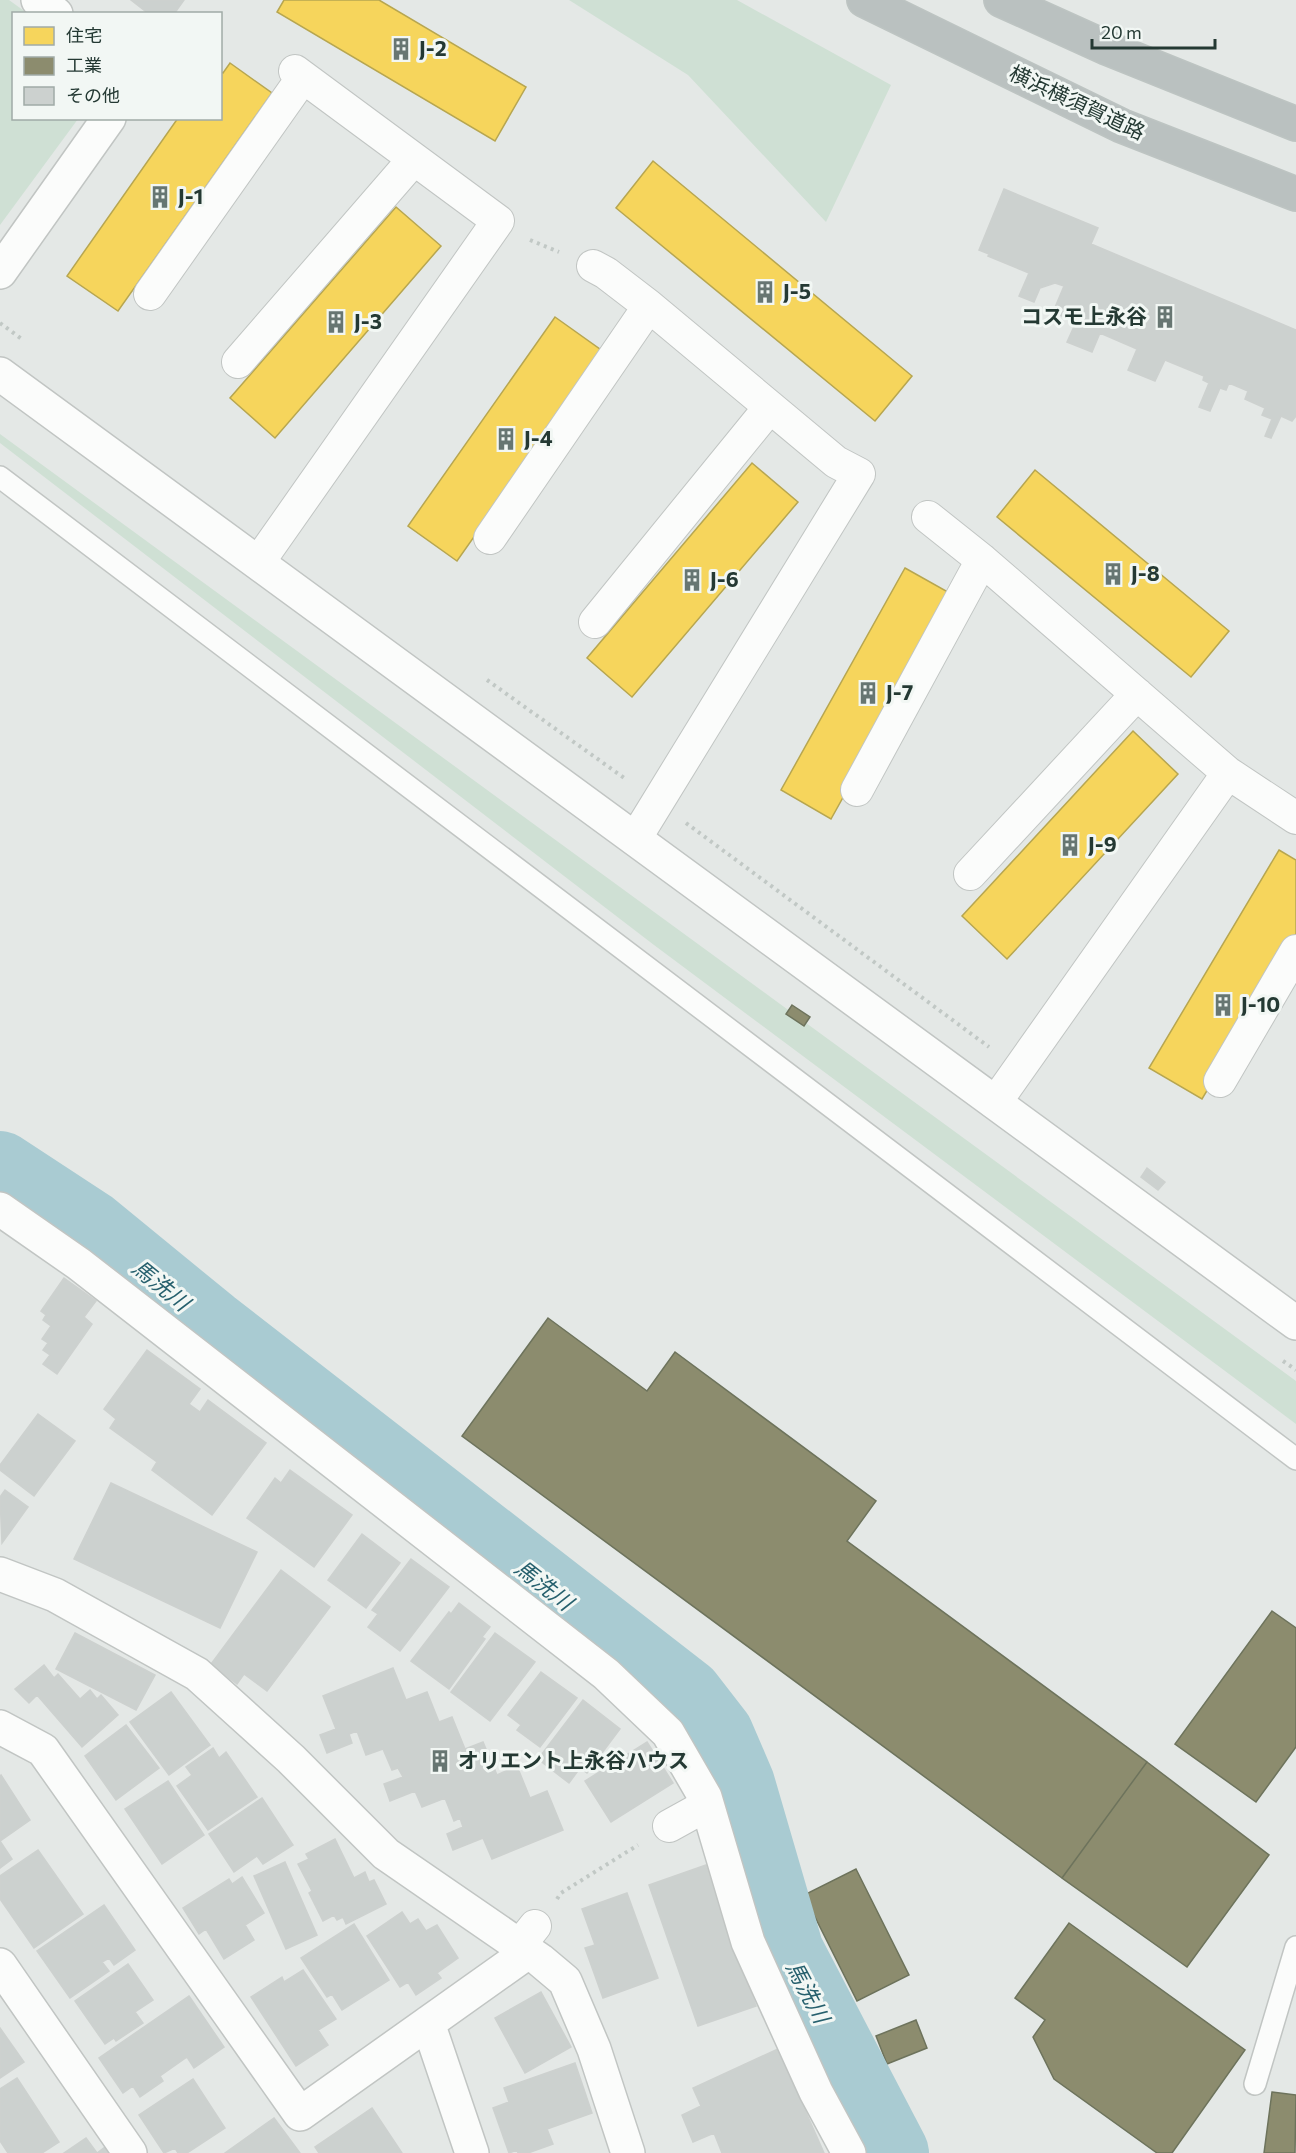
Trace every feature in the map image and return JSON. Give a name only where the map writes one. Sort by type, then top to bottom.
[{"type":"highway","name":"横浜横須賀道路","points":[[864,0],[1122,126],[1296,194]]},
{"type":"highway","points":[[1001,0],[1107,48],[1296,124]]},
{"type":"street","points":[[38,0],[53,12]]},
{"type":"street","points":[[150,294],[299,74],[498,221],[501,229],[258,563]]},
{"type":"street","points":[[0,273],[108,120]]},
{"type":"street","points":[[238,362],[414,159]]},
{"type":"street","points":[[593,266],[606,273],[649,306],[836,462],[859,474],[860,487],[635,839]]},
{"type":"street","points":[[490,538],[649,306]]},
{"type":"street","points":[[0,374],[1296,1323]]},
{"type":"street","points":[[595,622],[770,407]]},
{"type":"street","points":[[928,517],[982,560],[1228,773],[1296,818]]},
{"type":"street","points":[[857,790],[982,560]]},
{"type":"street","points":[[970,874],[1137,694]]},
{"type":"street","points":[[995,1103],[1228,773]]},
{"type":"street","points":[[1220,1082],[1296,951]]},
{"type":"street","points":[[0,1209],[79,1264],[606,1674],[668,1733],[705,1797],[748,1942],[816,2092],[849,2153]]},
{"type":"street","points":[[0,1574],[55,1595],[197,1674],[291,1759],[386,1854],[527,1941],[565,1980],[594,2049],[628,2153]]},
{"type":"street","points":[[0,1727],[43,1750],[300,2114],[428,2023],[527,1941]]},
{"type":"street","points":[[669,1826],[707,1805]]},
{"type":"street","points":[[0,1965],[130,2153]]},
{"type":"street","points":[[428,2023],[471,2153]]},
{"type":"lane","points":[[0,477],[1296,1459]]},
{"type":"lane","points":[[1255,2084],[1296,1947]]},
{"type":"path","points":[[501,229],[593,266]]},
{"type":"path","points":[[658,802],[1019,1070]]},
{"type":"path","points":[[527,1941],[561,1893],[669,1826]]},
{"type":"green space","points":[[0,0],[9,0],[26,12],[12,12],[12,120],[77,120],[0,225]]},
{"type":"green space","points":[[569,0],[737,0],[891,85],[826,222],[688,75]]},
{"type":"green space","points":[[0,434],[1296,1381],[1296,1424],[654,945],[0,443]]},
{"type":"building: 住宅","name":"J-2","points":[[284,0],[379,0],[526,87],[495,141],[277,12]]},
{"type":"building: 住宅","name":"J-1","points":[[230,63],[272,93],[118,311],[67,276],[177,120],[222,120],[223,73]]},
{"type":"building: 住宅","name":"J-5","points":[[653,161],[912,376],[875,421],[616,208]]},
{"type":"building: 住宅","name":"J-3","points":[[396,207],[441,246],[275,438],[230,398]]},
{"type":"building: 住宅","name":"J-4","points":[[555,317],[604,352],[457,561],[408,526]]},
{"type":"building: 住宅","name":"J-6","points":[[752,463],[798,502],[632,697],[587,658]]},
{"type":"building: 住宅","name":"J-8","points":[[1035,470],[1229,631],[1191,677],[997,517]]},
{"type":"building: 住宅","name":"J-7","points":[[905,568],[955,596],[831,819],[781,790]]},
{"type":"building: 住宅","name":"J-9","points":[[1133,731],[1178,774],[1007,959],[962,916]]},
{"type":"building: 住宅","name":"J-10","points":[[1279,850],[1296,860],[1296,942],[1202,1099],[1149,1068]]},
{"type":"building: 工業","points":[[792,1005],[810,1017],[804,1026],[786,1014]]},
{"type":"building: 工業","points":[[548,1318],[647,1391],[675,1352],[876,1501],[847,1541],[1147,1762],[1062,1878],[462,1436]]},
{"type":"building: 工業","points":[[1272,1611],[1296,1628],[1296,1747],[1256,1802],[1175,1744]]},
{"type":"building: 工業","points":[[1147,1762],[1269,1855],[1187,1967],[1062,1878]]},
{"type":"building: 工業","points":[[856,1869],[909,1975],[857,2001],[804,1895]]},
{"type":"building: 工業","points":[[1069,1923],[1245,2050],[1172,2153],[1157,2153],[1054,2079],[1033,2037],[1045,2020],[1015,1998]]},
{"type":"building: 工業","points":[[916,2020],[927,2048],[887,2064],[876,2036]]},
{"type":"building: 工業","points":[[1272,2092],[1296,2095],[1295,2153],[1264,2153]]},
{"type":"building: その他","points":[[131,0],[184,0],[175,12],[146,12]]},
{"type":"building: その他","name":"コスモ上永谷","points":[[1004,189],[1098,228],[1091,244],[1296,330],[1296,416],[1292,421],[1281,416],[1271,438],[1265,436],[1272,419],[1262,415],[1265,408],[1245,399],[1248,391],[1229,383],[1226,390],[1220,388],[1210,411],[1199,407],[1209,383],[1203,380],[1204,376],[1165,360],[1155,381],[1128,370],[1137,349],[1100,333],[1092,352],[1067,342],[1076,322],[1053,312],[1064,286],[1055,283],[1040,288],[1034,302],[1019,296],[1029,273],[979,250]]},
{"type":"building: その他","points":[[1147,1168],[1165,1182],[1158,1190],[1141,1177]]},
{"type":"building: その他","points":[[64,1278],[96,1301],[84,1317],[92,1324],[57,1374],[43,1364],[50,1355],[43,1350],[48,1343],[42,1339],[51,1326],[43,1320],[46,1315],[41,1311]]},
{"type":"building: その他","points":[[147,1350],[200,1389],[189,1404],[200,1412],[208,1400],[266,1443],[212,1515],[152,1470],[157,1462],[110,1428],[116,1419],[104,1409]]},
{"type":"building: その他","points":[[38,1414],[75,1441],[34,1496],[0,1470],[0,1465]]},
{"type":"building: その他","points":[[290,1470],[352,1515],[314,1567],[247,1518],[275,1478],[281,1483]]},
{"type":"building: その他","points":[[111,1483],[257,1552],[220,1628],[74,1559]]},
{"type":"building: その他","points":[[5,1490],[28,1507],[2,1543],[0,1497]]},
{"type":"building: その他","points":[[362,1534],[400,1563],[366,1608],[328,1580]]},
{"type":"building: その他","points":[[411,1559],[449,1587],[400,1651],[368,1627],[378,1614],[372,1610]]},
{"type":"building: その他","points":[[281,1570],[330,1607],[267,1691],[244,1674],[237,1684],[211,1664]]},
{"type":"building: その他","points":[[459,1603],[490,1627],[482,1637],[485,1639],[449,1689],[411,1661],[449,1612],[451,1614]]},
{"type":"building: その他","points":[[75,1633],[155,1675],[136,1710],[56,1669]]},
{"type":"building: その他","points":[[495,1633],[535,1662],[490,1721],[451,1692]]},
{"type":"building: その他","points":[[44,1665],[54,1678],[58,1674],[80,1699],[90,1690],[97,1699],[101,1695],[118,1715],[82,1747],[37,1695],[29,1703],[15,1689]]},
{"type":"building: その他","name":"オリエント上永谷ハウス","points":[[393,1668],[406,1700],[427,1692],[439,1722],[452,1717],[465,1749],[483,1742],[497,1775],[517,1766],[530,1798],[547,1791],[563,1830],[492,1859],[483,1838],[453,1850],[447,1834],[463,1827],[460,1818],[454,1821],[445,1798],[422,1807],[415,1791],[390,1801],[384,1784],[403,1777],[398,1768],[392,1770],[383,1749],[366,1755],[357,1731],[349,1734],[352,1743],[327,1753],[320,1735],[336,1729],[323,1696]]},
{"type":"building: その他","points":[[541,1672],[577,1698],[540,1747],[517,1730],[521,1725],[508,1715]]},
{"type":"building: その他","points":[[171,1692],[210,1745],[169,1775],[130,1722]]},
{"type":"building: その他","points":[[583,1700],[620,1729],[587,1773],[580,1768],[569,1783],[538,1759]]},
{"type":"building: その他","points":[[126,1725],[159,1768],[116,1800],[85,1756]]},
{"type":"building: その他","points":[[647,1742],[673,1783],[611,1822],[585,1781]]},
{"type":"building: その他","points":[[213,1748],[219,1758],[226,1752],[257,1797],[208,1830],[177,1786],[192,1775],[186,1767]]},
{"type":"building: その他","points":[[0,1776],[30,1820],[0,1841]]},
{"type":"building: その他","points":[[168,1781],[204,1835],[162,1864],[125,1809]]},
{"type":"building: その他","points":[[262,1798],[293,1845],[263,1864],[257,1856],[234,1872],[209,1834]]},
{"type":"building: その他","points":[[335,1839],[354,1878],[365,1872],[369,1882],[374,1880],[386,1904],[346,1924],[343,1917],[337,1920],[334,1915],[323,1921],[309,1893],[312,1891],[298,1864],[309,1859],[306,1854]]},
{"type":"building: その他","points":[[0,1841],[12,1859],[0,1868]]},
{"type":"building: その他","points":[[38,1850],[83,1914],[34,1948],[0,1899],[0,1876]]},
{"type":"building: その他","points":[[285,1862],[317,1935],[286,1949],[254,1876]]},
{"type":"building: その他","points":[[706,1865],[756,2006],[698,2026],[649,1885]]},
{"type":"building: その他","points":[[242,1877],[264,1913],[245,1925],[254,1940],[224,1959],[206,1929],[199,1934],[183,1908],[229,1879],[232,1884]]},
{"type":"building: その他","points":[[627,1893],[658,1978],[603,1998],[585,1948],[595,1945],[582,1909]]},
{"type":"building: その他","points":[[104,1905],[135,1950],[114,1965],[109,1958],[102,1962],[109,1971],[70,1998],[37,1951]]},
{"type":"building: その他","points":[[402,1912],[410,1924],[418,1919],[426,1931],[437,1925],[458,1958],[437,1973],[441,1978],[416,1995],[408,1982],[400,1987],[367,1936]]},
{"type":"building: その他","points":[[354,1924],[389,1980],[342,2010],[332,1994],[327,1997],[301,1958]]},
{"type":"building: その他","points":[[128,1964],[153,2000],[135,2012],[143,2023],[116,2041],[114,2038],[105,2044],[75,2001]]},
{"type":"building: その他","points":[[303,1970],[336,2019],[318,2030],[328,2045],[296,2066],[251,1997],[282,1977],[284,1982]]},
{"type":"building: その他","points":[[541,1992],[571,2047],[525,2073],[495,2018]]},
{"type":"building: その他","points":[[189,1996],[224,2047],[194,2068],[187,2057],[160,2076],[163,2081],[140,2097],[133,2086],[123,2093],[99,2058]]},
{"type":"building: その他","points":[[0,2028],[24,2062],[0,2078]]},
{"type":"building: その他","points":[[778,2049],[824,2153],[722,2153],[714,2133],[693,2142],[682,2115],[701,2106],[693,2088]]},
{"type":"building: その他","points":[[575,2063],[592,2113],[547,2129],[553,2144],[528,2153],[518,2153],[517,2150],[509,2153],[493,2108],[509,2102],[504,2088]]},
{"type":"building: その他","points":[[17,2078],[59,2142],[42,2153],[8,2153],[0,2141],[0,2089]]},
{"type":"building: その他","points":[[193,2079],[225,2128],[187,2153],[178,2153],[175,2148],[164,2153],[139,2115]]},
{"type":"building: その他","points":[[372,2108],[402,2153],[319,2153],[315,2147]]},
{"type":"building: その他","points":[[274,2118],[300,2153],[225,2153]]},
{"type":"building: その他","points":[[86,2138],[97,2153],[64,2153]]},
{"type":"building: その他","points":[[109,2144],[114,2153],[97,2153]]},
{"type":"waterway","name":"馬洗川","points":[[0,1168],[90,1227],[211,1326],[686,1695],[717,1735],[738,1784],[787,1952],[892,2153]]},
{"type":"place","name":"J-2","points":[[401,49]]},
{"type":"place","name":"J-1","points":[[160,197]]},
{"type":"place","name":"J-5","points":[[765,292]]},
{"type":"place","name":"コスモ上永谷","points":[[1165,317]]},
{"type":"place","name":"J-3","points":[[336,322]]},
{"type":"place","name":"J-4","points":[[506,439]]},
{"type":"place","name":"J-8","points":[[1113,574]]},
{"type":"place","name":"J-6","points":[[692,580]]},
{"type":"place","name":"J-7","points":[[868,693]]},
{"type":"place","name":"J-9","points":[[1070,845]]},
{"type":"place","name":"J-10","points":[[1223,1005]]},
{"type":"place","name":"オリエント上永谷ハウス","points":[[440,1761]]}]
